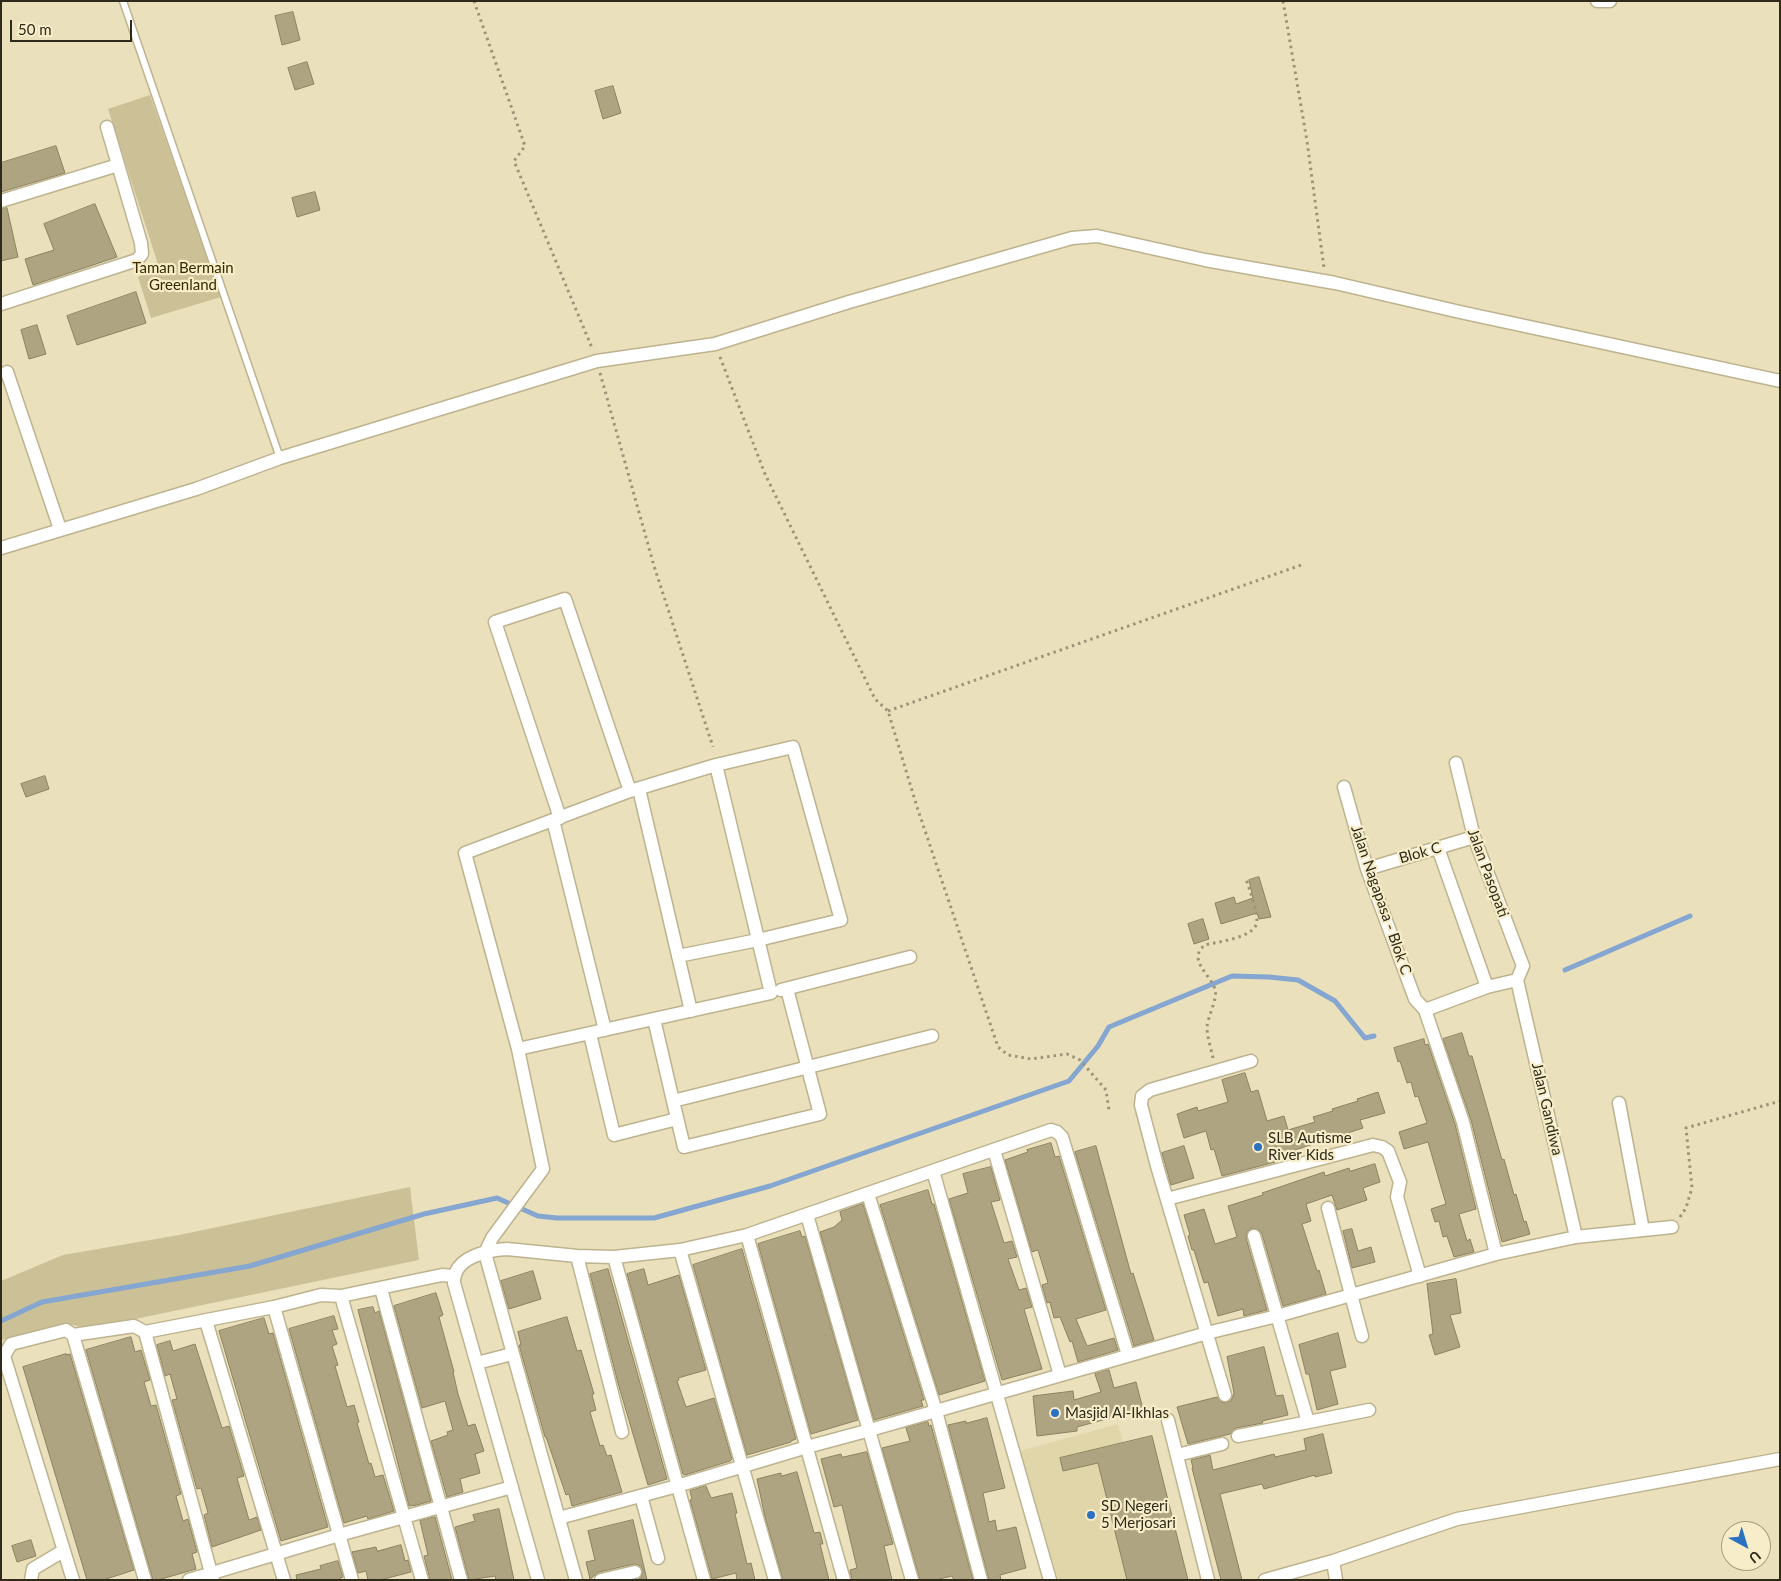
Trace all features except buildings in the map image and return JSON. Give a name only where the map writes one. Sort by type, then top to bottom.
[{"type":"street","points":[[1597,1],[1610,1]]},
{"type":"street","points":[[1,304],[138,260],[142,254],[141,244],[107,127]]},
{"type":"street","points":[[1,201],[118,165]]},
{"type":"street","points":[[1,548],[196,489],[280,458],[597,361],[715,344],[849,302],[1072,238],[1097,236],[1205,260],[1326,281],[1780,382]]},
{"type":"street","points":[[7,372],[60,529]]},
{"type":"street","points":[[605,1030],[556,819],[495,622],[564,599],[634,790],[691,1011]]},
{"type":"street","points":[[576,1580],[485,1253],[492,1238],[543,1169],[518,1050],[465,853],[634,790],[716,765],[793,747],[841,920],[758,940],[678,956]]},
{"type":"street","name":"Jalan Pasopati","points":[[1456,763],[1474,837],[1522,966],[1517,980]]},
{"type":"street","points":[[716,765],[771,993]]},
{"type":"street","name":"Jalan Nagapasa - Blok C","points":[[1344,787],[1367,869],[1415,999],[1425,1010],[1464,1122],[1496,1254]]},
{"type":"street","name":"Blok C","points":[[1367,869],[1474,837]]},
{"type":"street","points":[[1438,848],[1488,987]]},
{"type":"street","points":[[518,1050],[771,993],[910,957]]},
{"type":"street","points":[[1425,1010],[1488,987],[1517,980]]},
{"type":"street","name":"Jalan Gandiwa","points":[[1517,980],[1576,1237]]},
{"type":"street","points":[[654,1019],[684,1147],[820,1114],[787,988]]},
{"type":"street","points":[[590,1034],[614,1135],[677,1119]]},
{"type":"street","points":[[673,1101],[932,1036]]},
{"type":"street","points":[[1225,1394],[1208,1332],[1166,1200],[1140,1105],[1142,1096],[1150,1090],[1251,1061]]},
{"type":"street","points":[[1619,1103],[1643,1230]]},
{"type":"street","points":[[538,1580],[454,1283],[454,1276],[462,1264],[470,1258],[507,1249],[577,1256],[614,1257],[680,1250],[747,1235],[1051,1130],[1057,1132],[1062,1137],[1128,1355]]},
{"type":"street","points":[[1166,1200],[1373,1145],[1382,1147],[1388,1151],[1400,1182],[1397,1197],[1420,1276]]},
{"type":"street","points":[[994,1150],[1060,1375]]},
{"type":"street","points":[[933,1171],[1050,1580]]},
{"type":"street","points":[[868,1194],[936,1411],[981,1580]]},
{"type":"street","points":[[1328,1208],[1362,1336]]},
{"type":"street","points":[[807,1215],[912,1580]]},
{"type":"street","points":[[559,1518],[677,1486],[743,1465],[997,1394],[1208,1332],[1277,1316],[1496,1254],[1576,1237],[1672,1227]]},
{"type":"street","points":[[747,1235],[844,1580]]},
{"type":"street","points":[[1254,1236],[1308,1422]]},
{"type":"street","points":[[680,1250],[775,1580]]},
{"type":"street","points":[[577,1256],[622,1432]]},
{"type":"street","points":[[614,1257],[704,1580]]},
{"type":"street","points":[[73,1335],[134,1326],[145,1332],[206,1322],[321,1295],[341,1296],[442,1275],[454,1276]]},
{"type":"street","points":[[381,1289],[461,1580]]},
{"type":"street","points":[[341,1296],[422,1580]]},
{"type":"street","points":[[274,1307],[352,1580]]},
{"type":"street","points":[[206,1322],[284,1580]]},
{"type":"street","points":[[73,1580],[4,1356],[11,1344],[66,1330],[73,1335],[145,1580]]},
{"type":"street","points":[[145,1332],[212,1576]]},
{"type":"street","points":[[476,1363],[512,1354]]},
{"type":"street","points":[[1238,1436],[1369,1410]]},
{"type":"street","points":[[1168,1420],[1208,1580]]},
{"type":"street","points":[[1178,1455],[1222,1444]]},
{"type":"street","points":[[1265,1580],[1333,1560],[1457,1519],[1780,1459]]},
{"type":"street","points":[[189,1580],[212,1576],[277,1554],[512,1488]]},
{"type":"street","points":[[641,1496],[658,1558]]},
{"type":"street","points":[[31,1580],[31,1574],[34,1569],[63,1551]]},
{"type":"street","points":[[1333,1560],[1336,1580]]},
{"type":"street","points":[[601,1580],[635,1572]]},
{"type":"lane","points":[[122,1],[280,458]]},
{"type":"path","points":[[474,1],[525,146],[514,161],[597,361],[654,566],[713,747]]},
{"type":"path","points":[[1283,1],[1307,141],[1326,281]]},
{"type":"path","points":[[715,344],[765,474],[875,699],[888,710],[917,808],[998,1047],[1008,1055],[1031,1059],[1067,1054],[1080,1060],[1106,1090],[1109,1110]]},
{"type":"path","points":[[888,710],[1304,564]]},
{"type":"path","points":[[1217,1070],[1207,1034],[1210,1013],[1216,996],[1215,990],[1198,961],[1201,948],[1205,945],[1243,936],[1256,925],[1257,917],[1246,878]]},
{"type":"path","points":[[1672,1227],[1686,1208],[1692,1188],[1686,1128],[1780,1101]]},
{"type":"shaded area","name":"SD Negeri 5 Merjosari","points":[[1118,1424],[1161,1580],[1058,1580],[1020,1451]]},
{"type":"green space","name":"Taman Bermain Greenland","points":[[150,95],[221,297],[151,318],[138,277],[156,267],[157,261],[108,109]]},
{"type":"green space","points":[[410,1187],[419,1260],[92,1328],[72,1325],[58,1326],[1,1340],[1,1281],[63,1255],[179,1235]]},
{"type":"waterway","points":[[1565,970],[1690,916]]},
{"type":"waterway","points":[[1,1321],[42,1302],[250,1266],[424,1214],[497,1198],[538,1216],[557,1218],[654,1218],[770,1186],[1069,1081],[1098,1046],[1109,1027],[1232,976],[1298,980],[1335,1001],[1365,1038],[1374,1036]]},
{"type":"place","name":"SLB Autisme River Kids","points":[[1258,1147]]},
{"type":"place","name":"Masjid Al-Ikhlas","points":[[1055,1413]]},
{"type":"place","name":"SD Negeri 5 Merjosari","points":[[1091,1515]]}]
